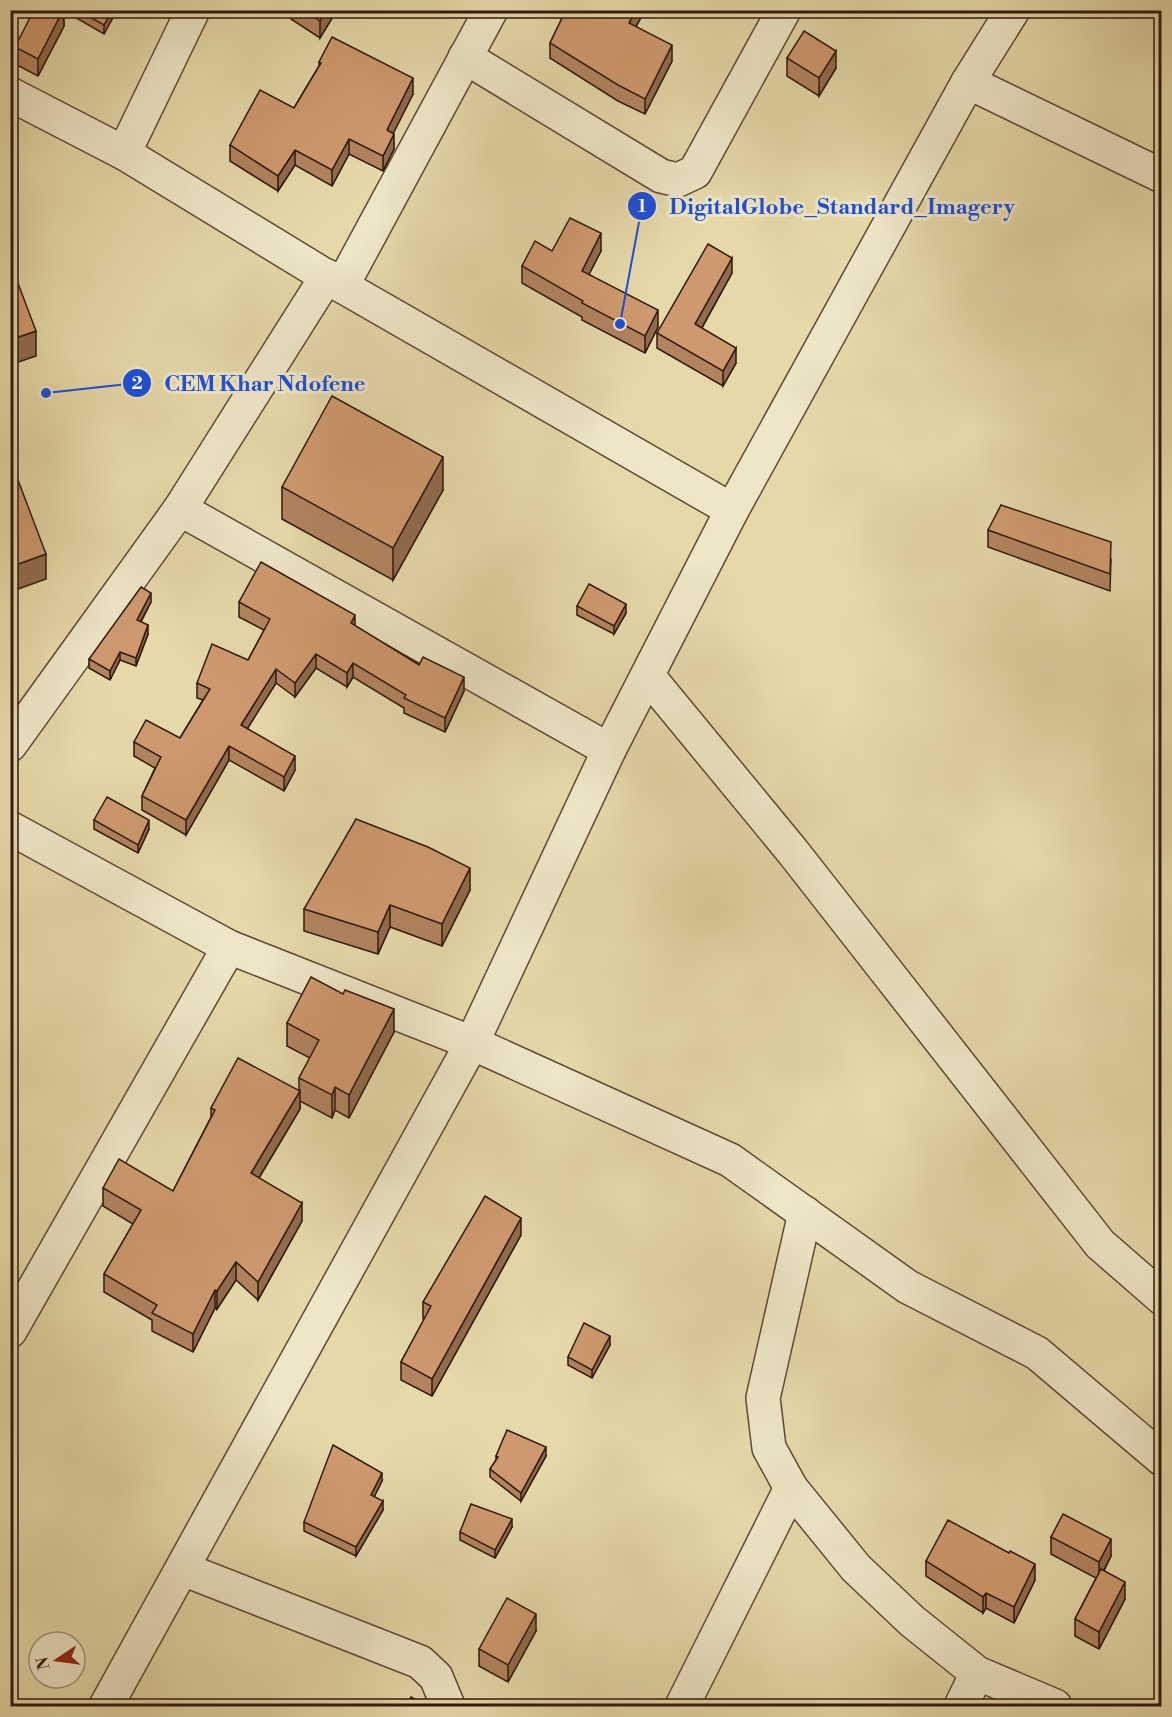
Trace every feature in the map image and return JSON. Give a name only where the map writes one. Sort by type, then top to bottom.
[{"type":"street","points":[[124,153],[193,10]]},
{"type":"street","points":[[10,745],[180,509],[334,281],[491,10]]},
{"type":"street","points":[[465,57],[661,176],[678,180],[695,172],[784,10]]},
{"type":"street","points":[[106,1707],[472,1043],[609,750],[732,510],[968,82],[1013,10]]},
{"type":"street","points":[[968,82],[1161,176]]},
{"type":"street","points":[[10,94],[124,153],[334,281],[732,510]]},
{"type":"street","points":[[180,509],[609,750]]},
{"type":"street","points":[[648,676],[793,852],[1100,1244],[1161,1298]]},
{"type":"street","points":[[10,828],[229,947],[472,1043],[730,1160],[908,1287],[1037,1353],[1161,1459]]},
{"type":"street","points":[[10,1331],[229,947]]},
{"type":"street","points":[[805,1213],[763,1398],[769,1448],[790,1488],[856,1568],[912,1621],[977,1673],[1055,1707]]},
{"type":"street","points":[[682,1707],[790,1488]]},
{"type":"street","points":[[183,1569],[420,1662],[436,1677],[448,1707]]},
{"type":"street","points":[[961,1707],[977,1673]]},
{"type":"building","points":[[34,10],[63,10],[38,59],[15,47]]},
{"type":"building","points":[[77,10],[113,10],[104,25]]},
{"type":"building","points":[[304,10],[327,10],[320,21]]},
{"type":"building","points":[[566,10],[636,10],[629,23],[672,45],[645,99],[550,43]]},
{"type":"building","points":[[804,31],[836,51],[819,78],[787,58]]},
{"type":"building","points":[[332,37],[413,78],[387,130],[394,134],[383,156],[349,139],[332,170],[295,150],[278,176],[230,145],[260,90],[294,108],[321,63],[319,62]]},
{"type":"building","points":[[570,218],[601,233],[582,271],[658,310],[645,336],[582,303],[583,301],[522,266],[535,241],[552,251]]},
{"type":"building","points":[[708,244],[732,258],[695,324],[736,348],[723,371],[657,333]]},
{"type":"building","points":[[10,262],[36,331],[10,340]]},
{"type":"building","points":[[332,396],[443,457],[393,548],[282,487]]},
{"type":"building","points":[[10,459],[46,554],[10,567]]},
{"type":"building","points":[[1001,505],[1111,542],[1110,574],[988,530]]},
{"type":"building","points":[[261,562],[355,615],[351,623],[419,665],[423,657],[464,677],[445,718],[404,698],[406,695],[353,663],[347,673],[316,654],[295,683],[276,669],[241,725],[295,756],[284,777],[229,746],[186,820],[142,796],[161,757],[134,742],[146,720],[180,738],[210,689],[197,683],[212,644],[248,660],[270,619],[239,602]]},
{"type":"building","points":[[589,584],[626,604],[614,626],[577,606]]},
{"type":"building","points":[[141,587],[151,593],[137,620],[148,625],[136,658],[120,652],[110,671],[89,659]]},
{"type":"building","points":[[107,797],[149,820],[138,845],[94,820]]},
{"type":"building","points":[[356,819],[428,847],[470,868],[442,924],[390,905],[378,932],[304,909]]},
{"type":"building","points":[[311,977],[343,994],[345,990],[394,1009],[349,1095],[335,1087],[332,1095],[299,1078],[319,1040],[287,1023]]},
{"type":"building","points":[[238,1058],[300,1091],[251,1173],[302,1203],[258,1282],[236,1262],[217,1291],[215,1290],[193,1334],[152,1313],[157,1305],[104,1274],[141,1210],[103,1188],[119,1159],[173,1191],[215,1110],[211,1108]]},
{"type":"building","points":[[485,1196],[521,1218],[432,1379],[401,1362],[431,1306],[423,1302]]},
{"type":"building","points":[[584,1323],[610,1336],[592,1370],[568,1357]]},
{"type":"building","points":[[507,1430],[546,1447],[521,1493],[490,1469],[498,1457],[496,1456]]},
{"type":"building","points":[[333,1445],[382,1473],[371,1495],[383,1501],[356,1547],[304,1522]]},
{"type":"building","points":[[471,1504],[512,1519],[495,1550],[460,1532]]},
{"type":"building","points":[[1063,1514],[1111,1539],[1099,1562],[1051,1537]]},
{"type":"building","points":[[948,1520],[1009,1553],[1010,1551],[1035,1564],[1014,1607],[986,1593],[983,1597],[926,1561]]},
{"type":"building","points":[[1101,1569],[1125,1582],[1099,1632],[1075,1619]]},
{"type":"building","points":[[507,1598],[536,1614],[508,1665],[479,1649]]},
{"type":"building","points":[[411,1697],[429,1707],[406,1707]]},
{"type":"place","name":"DigitalGlobe_Standard_Imagery","points":[[620,324]]},
{"type":"place","name":"CEM Khar Ndofene","points":[[46,393]]}]
